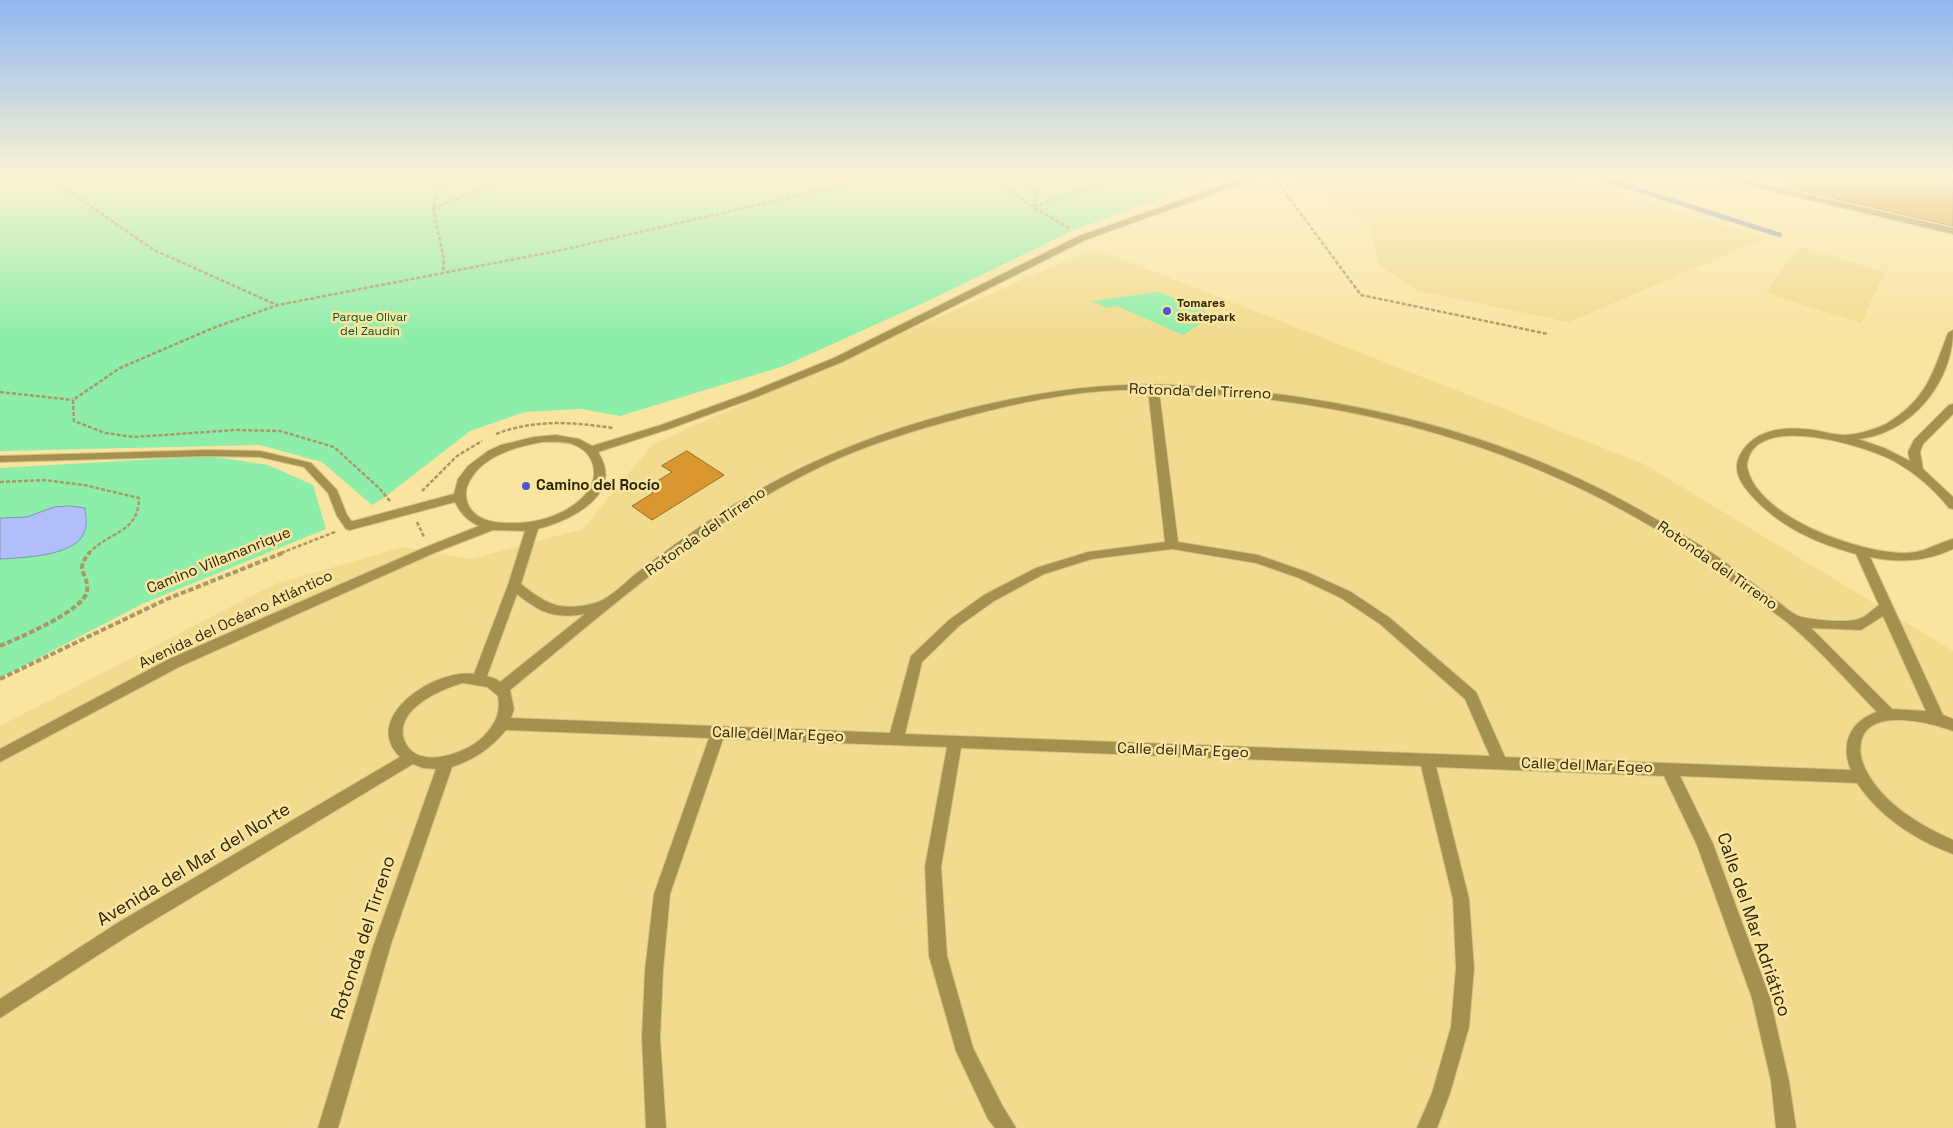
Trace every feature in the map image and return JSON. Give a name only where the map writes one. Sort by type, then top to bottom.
[{"type":"street","points":[[591,450],[733,402],[838,360],[1082,238],[1100,232]]},
{"type":"street","points":[[1843,438],[1867,435],[1888,428],[1912,411],[1933,386],[1953,334]]},
{"type":"street","points":[[1152,387],[1172,544]]},
{"type":"street","name":"Rotonda del Tirreno","points":[[502,689],[700,533],[752,498],[804,470],[895,432],[992,406],[1073,391],[1152,387],[1262,392],[1361,408],[1470,437],[1568,476],[1628,506],[1696,548],[1794,621],[1889,715]]},
{"type":"street","points":[[1916,469],[1914,452],[1918,442],[1937,426],[1953,406]]},
{"type":"street","points":[[1952,545],[1930,555],[1898,557],[1861,552],[1824,540],[1790,523],[1764,503],[1747,483],[1741,465],[1746,449],[1760,438],[1767,436],[1782,433],[1811,432],[1843,438],[1894,456],[1916,469],[1942,489],[1953,505]]},
{"type":"street","points":[[552,439],[578,443],[591,450],[599,460],[602,472],[598,485],[589,498],[574,510],[533,526],[511,528],[491,526],[474,520],[462,510],[458,497],[461,483],[470,470],[484,458],[502,449],[521,442],[552,439]]},
{"type":"street","points":[[350,526],[411,508],[458,497]]},
{"type":"street","name":"Avenida del Océano Atlántico","points":[[0,756],[174,663],[430,550],[491,526]]},
{"type":"street","points":[[479,678],[514,585],[533,526]]},
{"type":"street","points":[[896,739],[916,660],[954,623],[989,598],[1040,572],[1092,555],[1172,544],[1267,562],[1303,575],[1346,595],[1385,621],[1471,696],[1500,763]]},
{"type":"street","points":[[1861,552],[1937,719]]},
{"type":"street","points":[[514,585],[541,607],[555,612],[571,613],[605,606]]},
{"type":"street","points":[[1794,621],[1821,626],[1861,625],[1886,607]]},
{"type":"street","points":[[463,678],[479,678],[492,682],[502,689],[507,699],[507,711],[503,724],[494,737],[480,748],[464,757],[446,762],[427,763],[410,758],[400,750],[396,738],[397,725],[403,712],[414,699],[429,689],[463,678]]},
{"type":"street","points":[[1953,725],[1937,719],[1911,714],[1874,718],[1862,725],[1855,735],[1853,747],[1855,762],[1862,777],[1876,795],[1894,813],[1916,829],[1953,847]]},
{"type":"street","name":"Calle del Mar Egeo","points":[[503,724],[1862,777]]},
{"type":"street","points":[[656,1128],[651,1038],[654,970],[662,894],[718,733]]},
{"type":"street","points":[[955,742],[933,867],[938,956],[965,1051],[995,1112],[1006,1128]]},
{"type":"street","name":"Avenida del Mar del Norte","points":[[0,1009],[125,928],[410,758]]},
{"type":"street","points":[[1427,760],[1461,899],[1465,968],[1460,1026],[1441,1093],[1427,1128]]},
{"type":"street","name":"Rotonda del Tirreno","points":[[328,1128],[397,897],[446,762]]},
{"type":"street","name":"Calle del Mar Adriático","points":[[1669,770],[1704,844],[1761,998],[1780,1081],[1786,1128]]},
{"type":"lane","points":[[0,458],[207,453],[260,454],[307,465],[333,492],[342,516],[350,526]]},
{"type":"path","points":[[127,232],[154,250],[278,305]]},
{"type":"path","points":[[438,232],[444,260],[443,273]]},
{"type":"path","points":[[0,392],[74,400],[120,368],[213,328],[278,305],[562,250],[642,232]]},
{"type":"path","points":[[1314,232],[1361,295],[1548,334]]},
{"type":"path","points":[[74,400],[74,421]]},
{"type":"path","points":[[491,436],[506,429],[560,421],[613,428],[622,427]]},
{"type":"path","points":[[430,550],[411,508],[421,493],[448,462],[469,446],[484,440]]},
{"type":"path","points":[[0,482],[45,480],[84,485],[138,498],[140,507],[134,522],[86,557],[81,569],[87,584],[84,598],[65,612],[0,646]]},
{"type":"path","name":"Camino Villamanrique","points":[[0,679],[167,599],[350,526]]},
{"type":"shaded area","points":[[1371,232],[1745,232],[1766,238],[1569,322],[1418,291],[1380,266]]},
{"type":"shaded area","points":[[1797,246],[1885,272],[1861,323],[1766,293]]},
{"type":"shaded area","points":[[1094,248],[1644,464],[1953,651],[1953,1128],[0,1128],[0,726],[275,584],[403,547],[471,559],[583,529],[653,444]]},
{"type":"green space","name":"Parque Olivar del Zaudín","points":[[0,232],[1071,232],[932,299],[784,366],[620,416],[581,409],[525,412],[470,431],[372,505],[322,462],[260,445],[0,451]]},
{"type":"green space","name":"Tomares Skatepark","points":[[1159,292],[1214,315],[1183,335],[1117,306],[1107,308],[1092,301]]},
{"type":"green space","points":[[209,456],[268,465],[313,485],[326,529],[144,603],[0,678],[0,468]]},
{"type":"water","points":[[71,506],[85,508],[86,528],[77,542],[58,552],[0,559],[0,518],[27,517],[54,507]]},
{"type":"building","points":[[687,451],[724,475],[652,520],[632,506],[653,493],[646,488],[672,472],[662,466]]},
{"type":"waterway","points":[[1769,232],[1780,235]]},
{"type":"place","name":"Tomares Skatepark","points":[[1167,311]]},
{"type":"place","name":"Camino del Rocío","points":[[526,486]]}]
